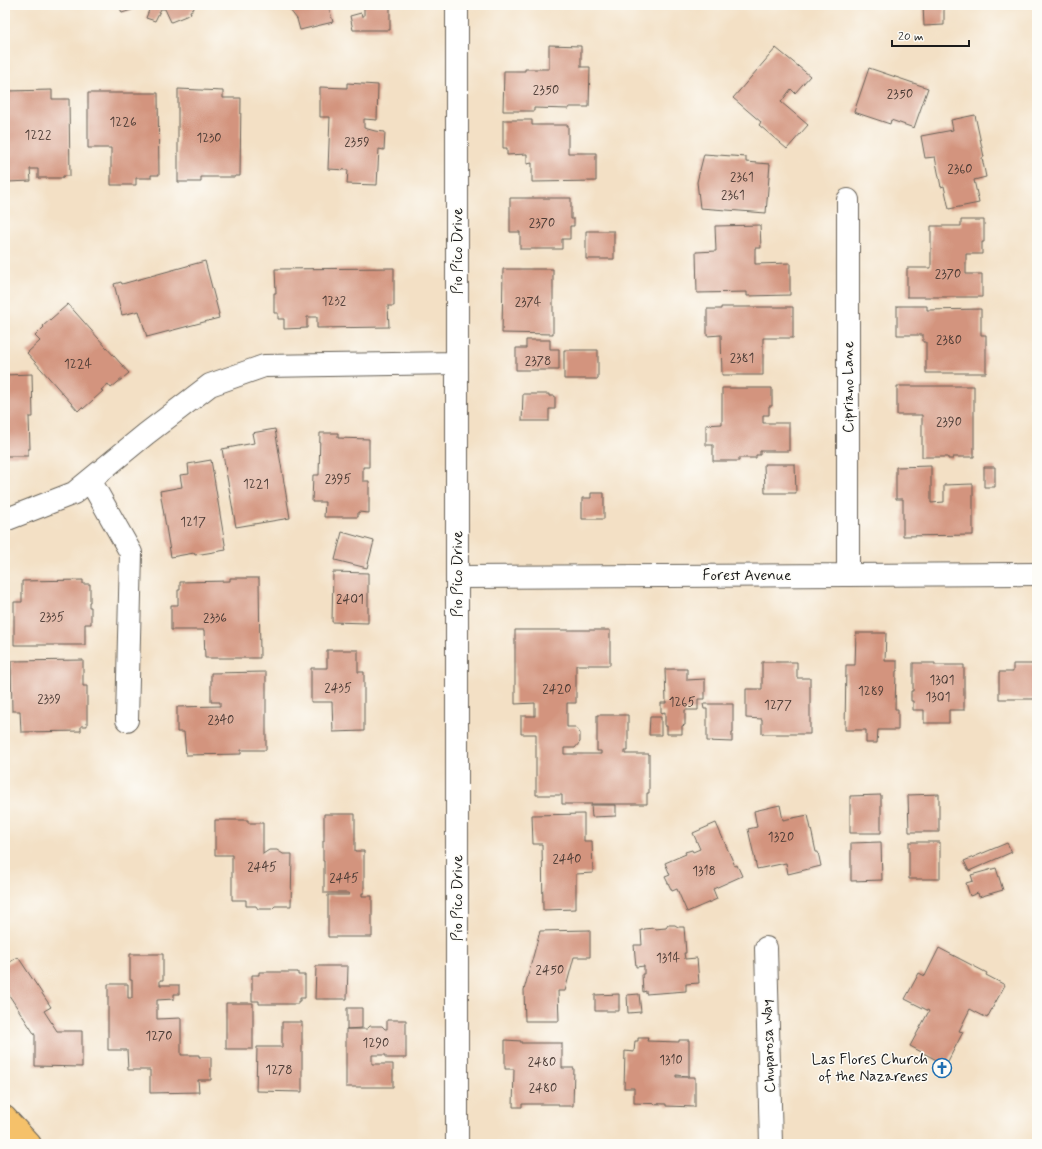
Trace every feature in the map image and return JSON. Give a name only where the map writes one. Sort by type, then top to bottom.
[{"type":"highway","points":[[5,1117],[30,1144]]},
{"type":"street","name":"Pio Pico Drive","points":[[457,5],[457,1144]]},
{"type":"street","name":"Cipriano Lane","points":[[848,200],[848,575]]},
{"type":"street","points":[[5,520],[74,494],[146,434],[210,385],[264,366],[457,364]]},
{"type":"street","points":[[90,480],[131,553],[127,720]]},
{"type":"street","name":"Forest Avenue","points":[[457,577],[1037,574]]},
{"type":"street","name":"Chuparosa Way","points":[[766,948],[771,1144]]},
{"type":"building","points":[[119,5],[147,5],[122,13]]},
{"type":"building","points":[[151,5],[193,5],[194,9],[190,11],[191,14],[171,22],[165,9],[161,9],[155,21],[146,18]]},
{"type":"building","points":[[286,5],[328,5],[333,22],[300,30],[297,19]]},
{"type":"building","points":[[364,5],[390,5],[390,30],[353,30],[350,16],[361,13],[362,16],[364,16]]},
{"type":"building","points":[[923,5],[944,5],[944,25],[924,26]]},
{"type":"building","points":[[549,45],[581,46],[581,67],[590,67],[589,107],[569,107],[569,109],[534,108],[534,111],[503,111],[504,71],[549,69]]},
{"type":"building","points":[[776,48],[810,76],[795,93],[791,89],[781,102],[808,125],[787,149],[759,125],[761,122],[733,98]]},
{"type":"building","points":[[869,68],[928,88],[914,128],[891,120],[890,124],[854,112]]},
{"type":"building","points":[[347,83],[378,85],[377,120],[364,119],[364,128],[385,132],[384,150],[379,149],[377,185],[347,184],[348,170],[328,169],[330,117],[320,117],[320,87],[347,88]]},
{"type":"building","points":[[178,89],[223,91],[223,98],[241,98],[240,176],[201,177],[201,182],[178,182]]},
{"type":"building","points":[[52,90],[52,99],[69,99],[70,176],[63,176],[63,178],[38,178],[38,169],[30,169],[31,181],[8,182],[7,91]]},
{"type":"building","points":[[88,93],[158,93],[159,175],[151,175],[151,178],[136,178],[136,185],[111,185],[111,148],[88,148]]},
{"type":"building","points":[[975,115],[984,157],[982,158],[986,177],[974,180],[979,203],[949,209],[944,186],[941,187],[935,157],[925,158],[921,136],[953,130],[951,120]]},
{"type":"building","points":[[503,120],[532,120],[532,125],[568,125],[568,153],[596,153],[596,181],[532,182],[532,163],[527,164],[527,154],[507,155],[507,148],[503,148]]},
{"type":"building","points":[[704,154],[746,157],[746,162],[770,164],[766,213],[700,208],[697,182]]},
{"type":"building","points":[[510,198],[571,198],[571,219],[574,219],[574,226],[570,226],[570,239],[562,239],[562,249],[520,249],[520,232],[510,232]]},
{"type":"building","points":[[961,220],[984,220],[984,242],[982,242],[982,254],[966,254],[966,274],[982,274],[982,297],[907,297],[907,268],[931,268],[931,226],[961,226]]},
{"type":"building","points":[[760,225],[761,248],[755,248],[755,264],[790,263],[790,295],[747,296],[747,292],[697,293],[696,252],[716,251],[715,226]]},
{"type":"building","points":[[586,231],[614,231],[614,259],[586,259]]},
{"type":"building","points":[[205,261],[219,318],[147,337],[139,311],[122,315],[114,284],[121,282],[122,284]]},
{"type":"building","points":[[394,268],[394,306],[388,306],[389,327],[317,328],[317,317],[307,317],[307,328],[284,329],[284,319],[278,319],[278,313],[274,313],[274,293],[276,293],[275,269]]},
{"type":"building","points":[[503,269],[553,269],[553,334],[502,333]]},
{"type":"building","points":[[68,304],[129,373],[111,388],[108,384],[101,390],[103,391],[83,409],[82,407],[78,411],[27,353],[40,341],[35,336],[44,327],[43,326]]},
{"type":"building","points":[[897,306],[927,306],[927,310],[981,309],[981,335],[986,335],[986,373],[926,373],[926,342],[923,342],[923,335],[897,335]]},
{"type":"building","points":[[721,307],[793,307],[793,338],[763,338],[763,375],[722,375],[721,335],[707,336],[707,309],[721,309]]},
{"type":"building","points":[[526,340],[550,340],[550,349],[559,349],[559,370],[516,370],[516,348],[526,348]]},
{"type":"building","points":[[564,350],[598,350],[598,379],[564,379]]},
{"type":"building","points":[[32,374],[33,417],[29,417],[30,449],[28,449],[28,456],[5,456],[5,375]]},
{"type":"building","points":[[897,386],[974,386],[974,457],[953,457],[953,459],[948,459],[948,457],[922,457],[922,415],[897,415]]},
{"type":"building","points":[[722,388],[772,388],[772,406],[769,406],[769,415],[763,415],[763,423],[789,423],[789,451],[760,451],[760,455],[756,455],[756,458],[739,458],[739,461],[713,461],[713,445],[706,445],[706,425],[722,424]]},
{"type":"building","points":[[523,394],[549,394],[549,396],[555,396],[555,409],[549,409],[549,421],[522,421]]},
{"type":"building","points":[[275,429],[290,518],[236,527],[222,449],[254,443],[252,433]]},
{"type":"building","points":[[320,433],[338,433],[338,438],[369,439],[369,467],[363,467],[363,481],[369,481],[369,513],[358,512],[358,517],[324,517],[325,502],[312,502],[313,475],[319,475]]},
{"type":"building","points":[[211,460],[226,550],[171,557],[160,491],[182,487],[180,475],[189,474],[188,464]]},
{"type":"building","points":[[764,464],[795,464],[796,493],[765,493]]},
{"type":"building","points":[[931,466],[931,503],[944,502],[944,485],[973,484],[973,535],[903,536],[903,499],[896,499],[896,467]]},
{"type":"building","points":[[984,467],[995,467],[995,487],[984,487]]},
{"type":"building","points":[[591,493],[604,493],[604,519],[582,519],[582,498],[591,498]]},
{"type":"building","points":[[342,532],[374,541],[367,568],[335,560]]},
{"type":"building","points":[[333,572],[368,573],[368,623],[332,622]]},
{"type":"building","points":[[230,578],[259,578],[260,658],[205,658],[204,630],[171,630],[171,605],[178,605],[178,590],[180,590],[180,582],[230,581]]},
{"type":"building","points":[[83,580],[83,584],[90,584],[89,607],[91,607],[91,624],[85,624],[85,645],[14,645],[14,602],[22,602],[22,581]]},
{"type":"building","points":[[515,630],[610,630],[610,665],[576,665],[576,703],[567,703],[567,727],[575,727],[580,733],[580,742],[575,748],[564,748],[564,754],[601,754],[601,751],[597,751],[597,715],[628,715],[628,751],[625,751],[625,754],[649,754],[649,793],[647,793],[647,804],[562,804],[562,795],[536,795],[536,734],[521,734],[521,716],[535,716],[535,703],[515,704]]},
{"type":"building","points":[[856,633],[886,633],[885,661],[897,661],[895,709],[898,709],[898,730],[878,730],[877,743],[866,743],[866,730],[845,730],[846,665],[855,665]]},
{"type":"building","points":[[327,650],[358,650],[358,672],[364,672],[364,731],[333,732],[332,702],[311,702],[311,668],[327,668]]},
{"type":"building","points":[[83,660],[83,686],[87,686],[87,726],[81,726],[81,731],[21,732],[20,711],[12,711],[11,661]]},
{"type":"building","points":[[762,662],[797,662],[797,678],[810,678],[810,734],[762,734],[762,719],[746,718],[746,689],[762,689]]},
{"type":"building","points":[[913,663],[964,665],[964,710],[949,710],[949,723],[924,723],[924,710],[913,710],[911,691],[913,691]]},
{"type":"building","points":[[1013,664],[1037,664],[1037,699],[999,699],[999,672],[1013,672]]},
{"type":"building","points":[[665,669],[687,669],[687,680],[705,679],[705,699],[698,699],[698,710],[685,710],[685,725],[682,726],[682,734],[667,734],[667,726],[665,726],[665,712],[661,713],[661,703],[666,703]]},
{"type":"building","points":[[266,672],[266,750],[241,750],[241,754],[186,755],[184,732],[177,732],[177,707],[220,706],[220,702],[211,702],[211,673]]},
{"type":"building","points":[[703,704],[733,704],[732,742],[707,741],[707,709],[704,709]]},
{"type":"building","points":[[650,717],[661,717],[661,735],[649,735]]},
{"type":"building","points":[[939,794],[939,832],[909,832],[908,795]]},
{"type":"building","points":[[881,795],[881,833],[850,833],[850,796]]},
{"type":"building","points":[[591,805],[616,805],[616,816],[592,817]]},
{"type":"building","points":[[780,805],[783,820],[808,815],[816,852],[818,852],[821,866],[788,874],[786,863],[757,869],[748,829],[757,827],[754,811]]},
{"type":"building","points":[[324,814],[355,814],[355,851],[364,851],[364,893],[362,893],[362,896],[372,896],[372,937],[328,937],[328,895],[349,895],[349,893],[324,893]]},
{"type":"building","points":[[584,814],[584,841],[592,841],[593,873],[576,874],[576,909],[543,910],[542,844],[533,844],[532,815]]},
{"type":"building","points":[[215,820],[248,820],[248,823],[263,823],[263,854],[269,850],[277,850],[283,854],[292,854],[291,906],[275,906],[272,909],[258,909],[256,906],[246,906],[246,900],[232,900],[232,855],[215,855]]},
{"type":"building","points":[[716,823],[735,866],[737,865],[742,876],[713,889],[717,899],[687,912],[677,889],[672,891],[665,877],[670,875],[665,863],[686,854],[685,852],[692,850],[693,852],[700,849],[693,833]]},
{"type":"building","points":[[881,842],[882,880],[851,881],[851,843]]},
{"type":"building","points":[[909,842],[940,842],[940,879],[909,879]]},
{"type":"building","points":[[1007,843],[1012,852],[969,871],[964,861]]},
{"type":"building","points":[[996,868],[1003,890],[979,897],[978,893],[970,896],[966,883],[973,881],[971,875]]},
{"type":"building","points":[[668,925],[684,927],[685,959],[697,958],[699,983],[686,984],[686,991],[646,994],[646,991],[643,992],[642,974],[644,974],[644,966],[636,967],[634,945],[642,945],[641,930],[666,928]]},
{"type":"building","points":[[590,930],[590,957],[574,957],[565,991],[558,991],[559,1021],[525,1021],[524,990],[540,931]]},
{"type":"building","points":[[939,948],[987,973],[986,975],[1005,985],[987,1018],[970,1009],[959,1031],[963,1032],[946,1065],[910,1046],[929,1011],[905,999],[919,973],[925,976]]},
{"type":"building","points":[[130,954],[163,954],[163,980],[160,980],[160,985],[179,985],[179,994],[174,994],[174,999],[157,1000],[157,1019],[181,1018],[181,1055],[211,1057],[211,1080],[198,1080],[199,1092],[150,1093],[150,1070],[128,1070],[127,1050],[108,1050],[108,984],[128,984],[128,998],[132,998]]},
{"type":"building","points":[[18,957],[51,1007],[44,1011],[57,1031],[82,1031],[82,1067],[35,1066],[35,1035],[5,989],[5,965]]},
{"type":"building","points":[[316,966],[348,966],[347,999],[315,999]]},
{"type":"building","points":[[259,972],[298,972],[298,975],[305,975],[305,998],[300,998],[298,1004],[259,1004],[259,1001],[252,1001],[252,975],[259,975]]},
{"type":"building","points":[[619,994],[619,1011],[595,1011],[595,995]]},
{"type":"building","points":[[639,994],[641,1012],[628,1013],[627,995]]},
{"type":"building","points":[[226,1003],[253,1003],[253,1049],[226,1049]]},
{"type":"building","points":[[347,1008],[362,1008],[362,1028],[347,1029]]},
{"type":"building","points":[[387,1020],[406,1020],[406,1058],[386,1058],[386,1055],[372,1055],[372,1064],[393,1064],[393,1087],[346,1087],[346,1029],[367,1029],[370,1026],[382,1026],[387,1029]]},
{"type":"building","points":[[282,1022],[302,1022],[302,1092],[256,1091],[257,1047],[282,1047]]},
{"type":"building","points":[[638,1038],[648,1038],[647,1041],[679,1042],[679,1040],[689,1040],[689,1076],[676,1075],[676,1077],[695,1077],[695,1107],[634,1103],[634,1088],[624,1088],[625,1051],[634,1052],[635,1041],[638,1041]]},
{"type":"building","points":[[505,1040],[521,1041],[521,1043],[562,1043],[562,1068],[574,1068],[573,1106],[559,1106],[559,1104],[522,1104],[522,1107],[513,1107],[514,1069],[505,1069]]},
{"type":"place","name":"Las Flores Church of the Nazarenes","points":[[942,1068]]}]
